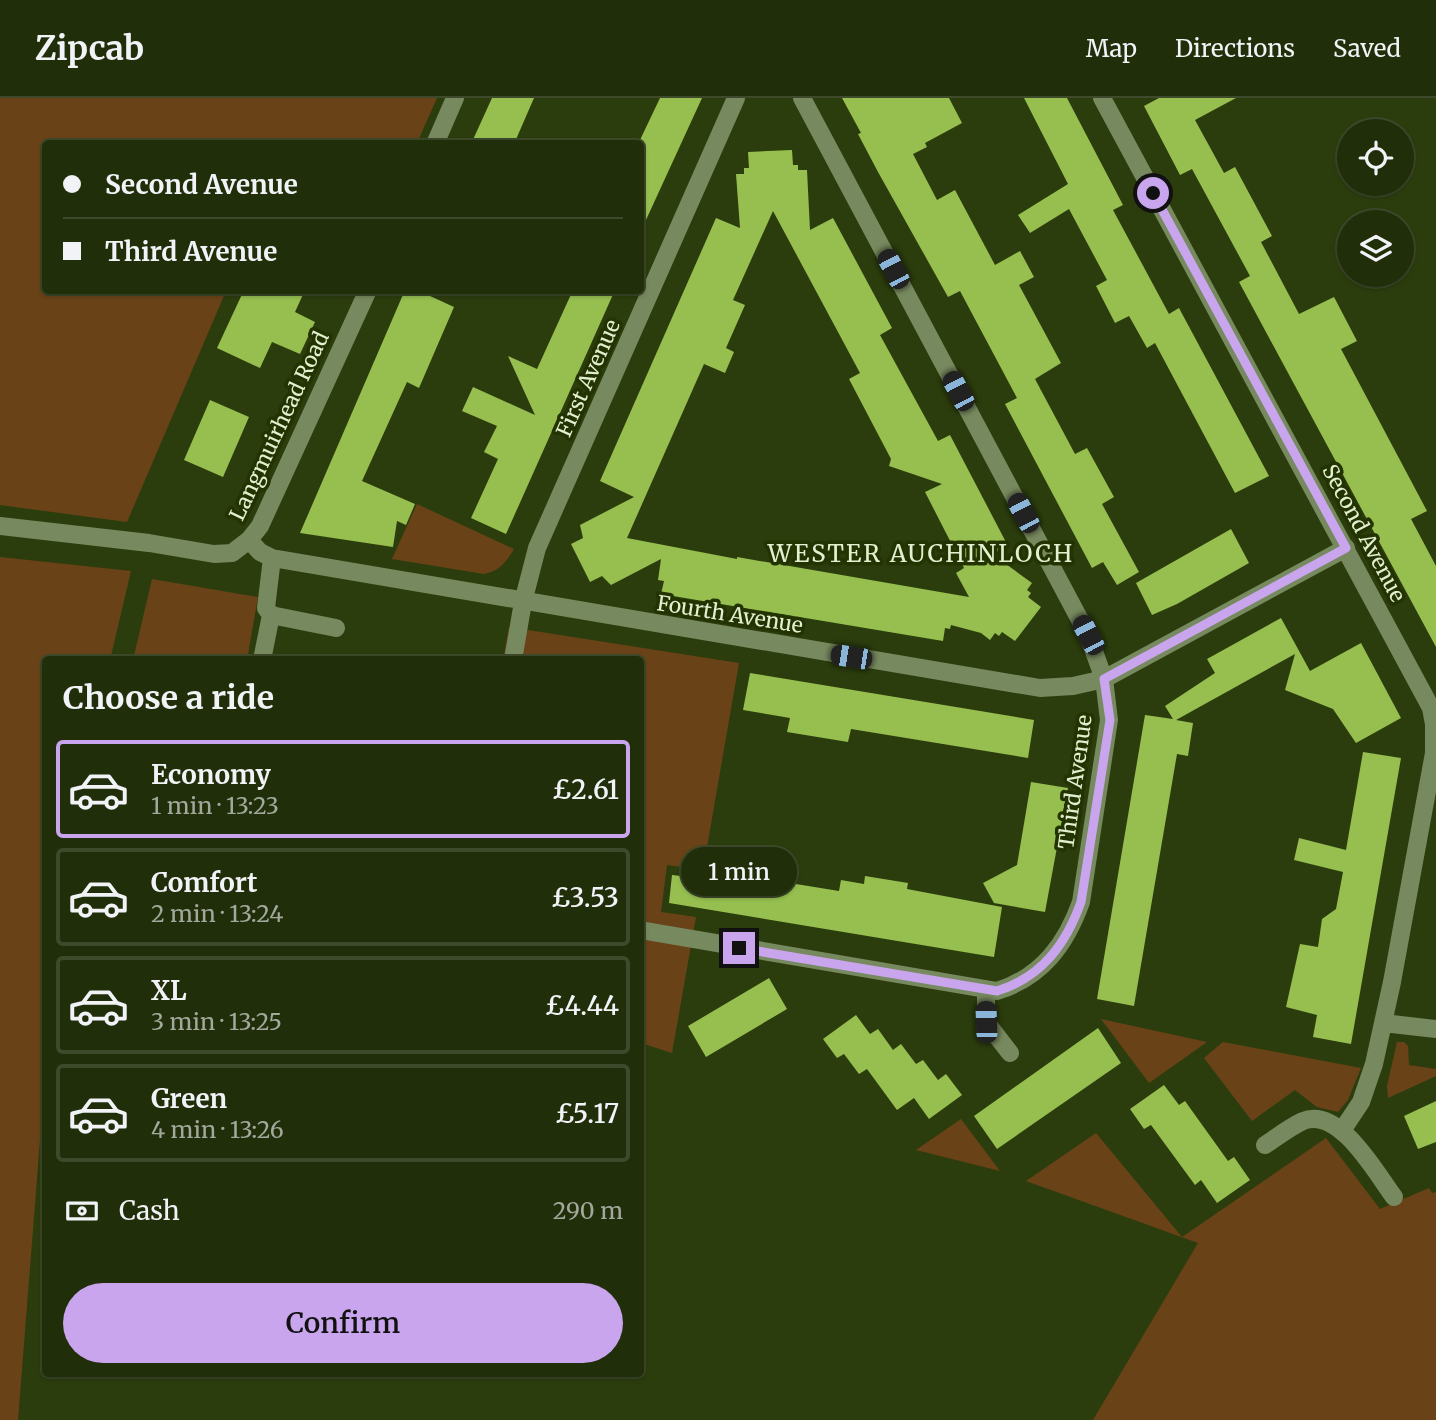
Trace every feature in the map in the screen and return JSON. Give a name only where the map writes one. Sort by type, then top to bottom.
[{"type":"street","points":[[437,140],[455,98]]},
{"type":"street","name":"First Avenue","points":[[514,656],[523,602],[537,548],[736,98]]},
{"type":"street","name":"Third Avenue","points":[[644,931],[691,941],[997,991],[1015,985],[1056,952],[1071,931],[1081,902],[1110,720],[1104,679],[1088,635],[802,98]]},
{"type":"street","name":"Second Avenue","points":[[1102,98],[1431,708],[1434,724],[1431,766],[1383,1023],[1368,1084],[1343,1129]]},
{"type":"street","name":"Langmuirhead Road","points":[[0,526],[149,543],[214,554],[232,553],[249,540],[268,508],[366,294]]},
{"type":"street","name":"Fourth Avenue","points":[[249,540],[260,552],[272,558],[1040,688],[1073,686],[1104,679],[1346,548]]},
{"type":"street","points":[[272,558],[266,608],[271,615],[336,628]]},
{"type":"street","points":[[263,656],[271,615]]},
{"type":"street","points":[[986,989],[986,1022],[1010,1053]]},
{"type":"street","points":[[1383,1023],[1436,1029]]},
{"type":"street","points":[[1265,1145],[1304,1121],[1316,1119],[1343,1129],[1394,1197]]},
{"type":"shaded area","points":[[0,98],[437,98],[418,140],[42,140],[42,294],[225,294],[127,522],[0,505]]},
{"type":"shaded area","points":[[417,504],[514,549],[502,565],[484,574],[392,559]]},
{"type":"shaded area","points":[[0,557],[131,571],[111,656],[42,656],[42,1115],[18,1420],[0,1420]]},
{"type":"shaded area","points":[[152,579],[258,597],[248,656],[134,656]]},
{"type":"shaded area","points":[[509,627],[739,663],[703,870],[667,865],[661,912],[696,917],[672,1053],[644,1044],[644,656],[504,656]]},
{"type":"shaded area","points":[[1101,1019],[1207,1042],[1149,1083]]},
{"type":"shaded area","points":[[1223,1042],[1361,1068],[1348,1100],[1338,1112],[1317,1107],[1295,1090],[1252,1121],[1204,1058]]},
{"type":"shaded area","points":[[1397,1042],[1404,1042],[1408,1046],[1409,1065],[1436,1069],[1436,1076],[1388,1098],[1387,1086]]},
{"type":"shaded area","points":[[961,1119],[1000,1171],[916,1150]]},
{"type":"shaded area","points":[[1096,1133],[1182,1237],[1326,1138],[1380,1209],[1429,1188],[1432,1193],[1436,1192],[1436,1420],[1093,1420],[1198,1243],[1026,1181]]},
{"type":"building","points":[[492,98],[534,98],[516,140],[473,140]]},
{"type":"building","points":[[660,98],[702,98],[644,224],[644,140],[640,140]]},
{"type":"building","points":[[842,98],[949,98],[962,123],[925,143],[927,147],[913,154],[937,200],[955,190],[995,265],[1020,251],[1034,277],[1019,285],[1061,363],[1035,379],[1075,454],[1087,448],[1114,497],[1102,504],[1139,572],[1117,585],[1103,562],[1092,568],[1005,404],[1017,398],[960,291],[948,297],[878,172]]},
{"type":"building","points":[[1024,98],[1067,98],[1123,205],[1113,210],[1169,314],[1179,308],[1269,476],[1235,493],[1155,343],[1147,348],[1129,316],[1115,323],[1096,286],[1107,280],[1069,209],[1030,233],[1018,215],[1068,184]]},
{"type":"building","points":[[1159,98],[1236,98],[1195,120],[1224,173],[1235,167],[1272,236],[1261,242],[1299,314],[1334,297],[1357,341],[1341,349],[1427,511],[1411,519],[1436,566],[1436,647],[1239,282],[1250,276],[1192,169],[1180,175],[1144,106]]},
{"type":"building","points":[[792,150],[793,165],[798,165],[798,170],[807,170],[810,230],[833,218],[892,328],[880,335],[938,441],[950,435],[1008,546],[992,554],[1032,583],[1027,590],[1031,593],[1028,597],[1041,607],[1015,641],[1002,632],[999,636],[995,633],[990,640],[981,633],[951,625],[950,629],[945,628],[943,641],[661,594],[664,581],[658,580],[661,559],[611,585],[602,576],[590,582],[571,544],[583,538],[580,525],[634,497],[600,481],[716,218],[740,228],[736,174],[744,174],[744,168],[749,168],[748,152]],"holes":[[[773,211],[860,373],[849,379],[891,459],[889,466],[942,484],[925,492],[964,568],[956,573],[969,597],[627,538],[704,364],[725,373],[734,352],[726,348],[745,305],[733,300]]]},
{"type":"building","points":[[242,294],[303,294],[295,312],[315,322],[300,354],[272,342],[260,368],[217,348]]},
{"type":"building","points":[[403,294],[426,294],[454,307],[419,388],[407,382],[362,481],[415,504],[406,525],[397,521],[393,547],[300,533]]},
{"type":"building","points":[[571,294],[613,294],[506,534],[471,518],[498,459],[484,452],[497,426],[462,411],[473,387],[535,415],[508,356],[537,369]]},
{"type":"building","points":[[210,400],[249,417],[223,477],[184,460]]},
{"type":"building","points":[[1231,529],[1249,563],[1177,604],[1152,615],[1136,583]]},
{"type":"building","points":[[1281,618],[1310,671],[1361,643],[1401,718],[1356,743],[1333,709],[1285,690],[1295,654],[1176,720],[1193,723],[1188,756],[1177,754],[1134,1006],[1097,999],[1145,715],[1173,719],[1165,706],[1215,673],[1207,659]]},
{"type":"building","points":[[750,673],[1034,720],[1028,758],[851,729],[848,742],[787,732],[790,718],[743,710]]},
{"type":"building","points":[[1363,752],[1401,758],[1351,1044],[1313,1037],[1317,1015],[1286,1007],[1300,944],[1318,947],[1322,919],[1336,909],[1343,872],[1294,860],[1299,838],[1346,850]]},
{"type":"building","points":[[1031,782],[1068,788],[1045,912],[994,903],[983,883],[1017,865]]},
{"type":"building","points":[[717,871],[839,891],[841,880],[864,884],[865,876],[908,883],[907,889],[1002,907],[994,957],[669,903],[672,875],[715,880]]},
{"type":"building","points":[[769,978],[787,1009],[706,1057],[688,1026]]},
{"type":"building","points":[[856,1015],[870,1034],[878,1029],[893,1050],[901,1044],[916,1064],[923,1060],[938,1080],[946,1074],[962,1095],[929,1119],[914,1098],[897,1110],[867,1069],[859,1074],[844,1054],[837,1058],[823,1039]]},
{"type":"building","points":[[1098,1028],[1121,1063],[997,1149],[974,1116]]},
{"type":"building","points":[[1164,1085],[1179,1105],[1185,1101],[1228,1161],[1234,1157],[1250,1180],[1217,1203],[1201,1180],[1195,1185],[1151,1125],[1144,1129],[1130,1109]]},
{"type":"building","points":[[1436,1101],[1436,1142],[1418,1149],[1404,1116]]},
{"type":"district","name":"WESTER AUCHINLOCH","points":[[921,553]]},
{"type":"route","points":[[739,948],[997,991],[1015,985],[1056,952],[1071,931],[1081,902],[1110,720],[1104,679],[1346,548],[1153,193]]}]
